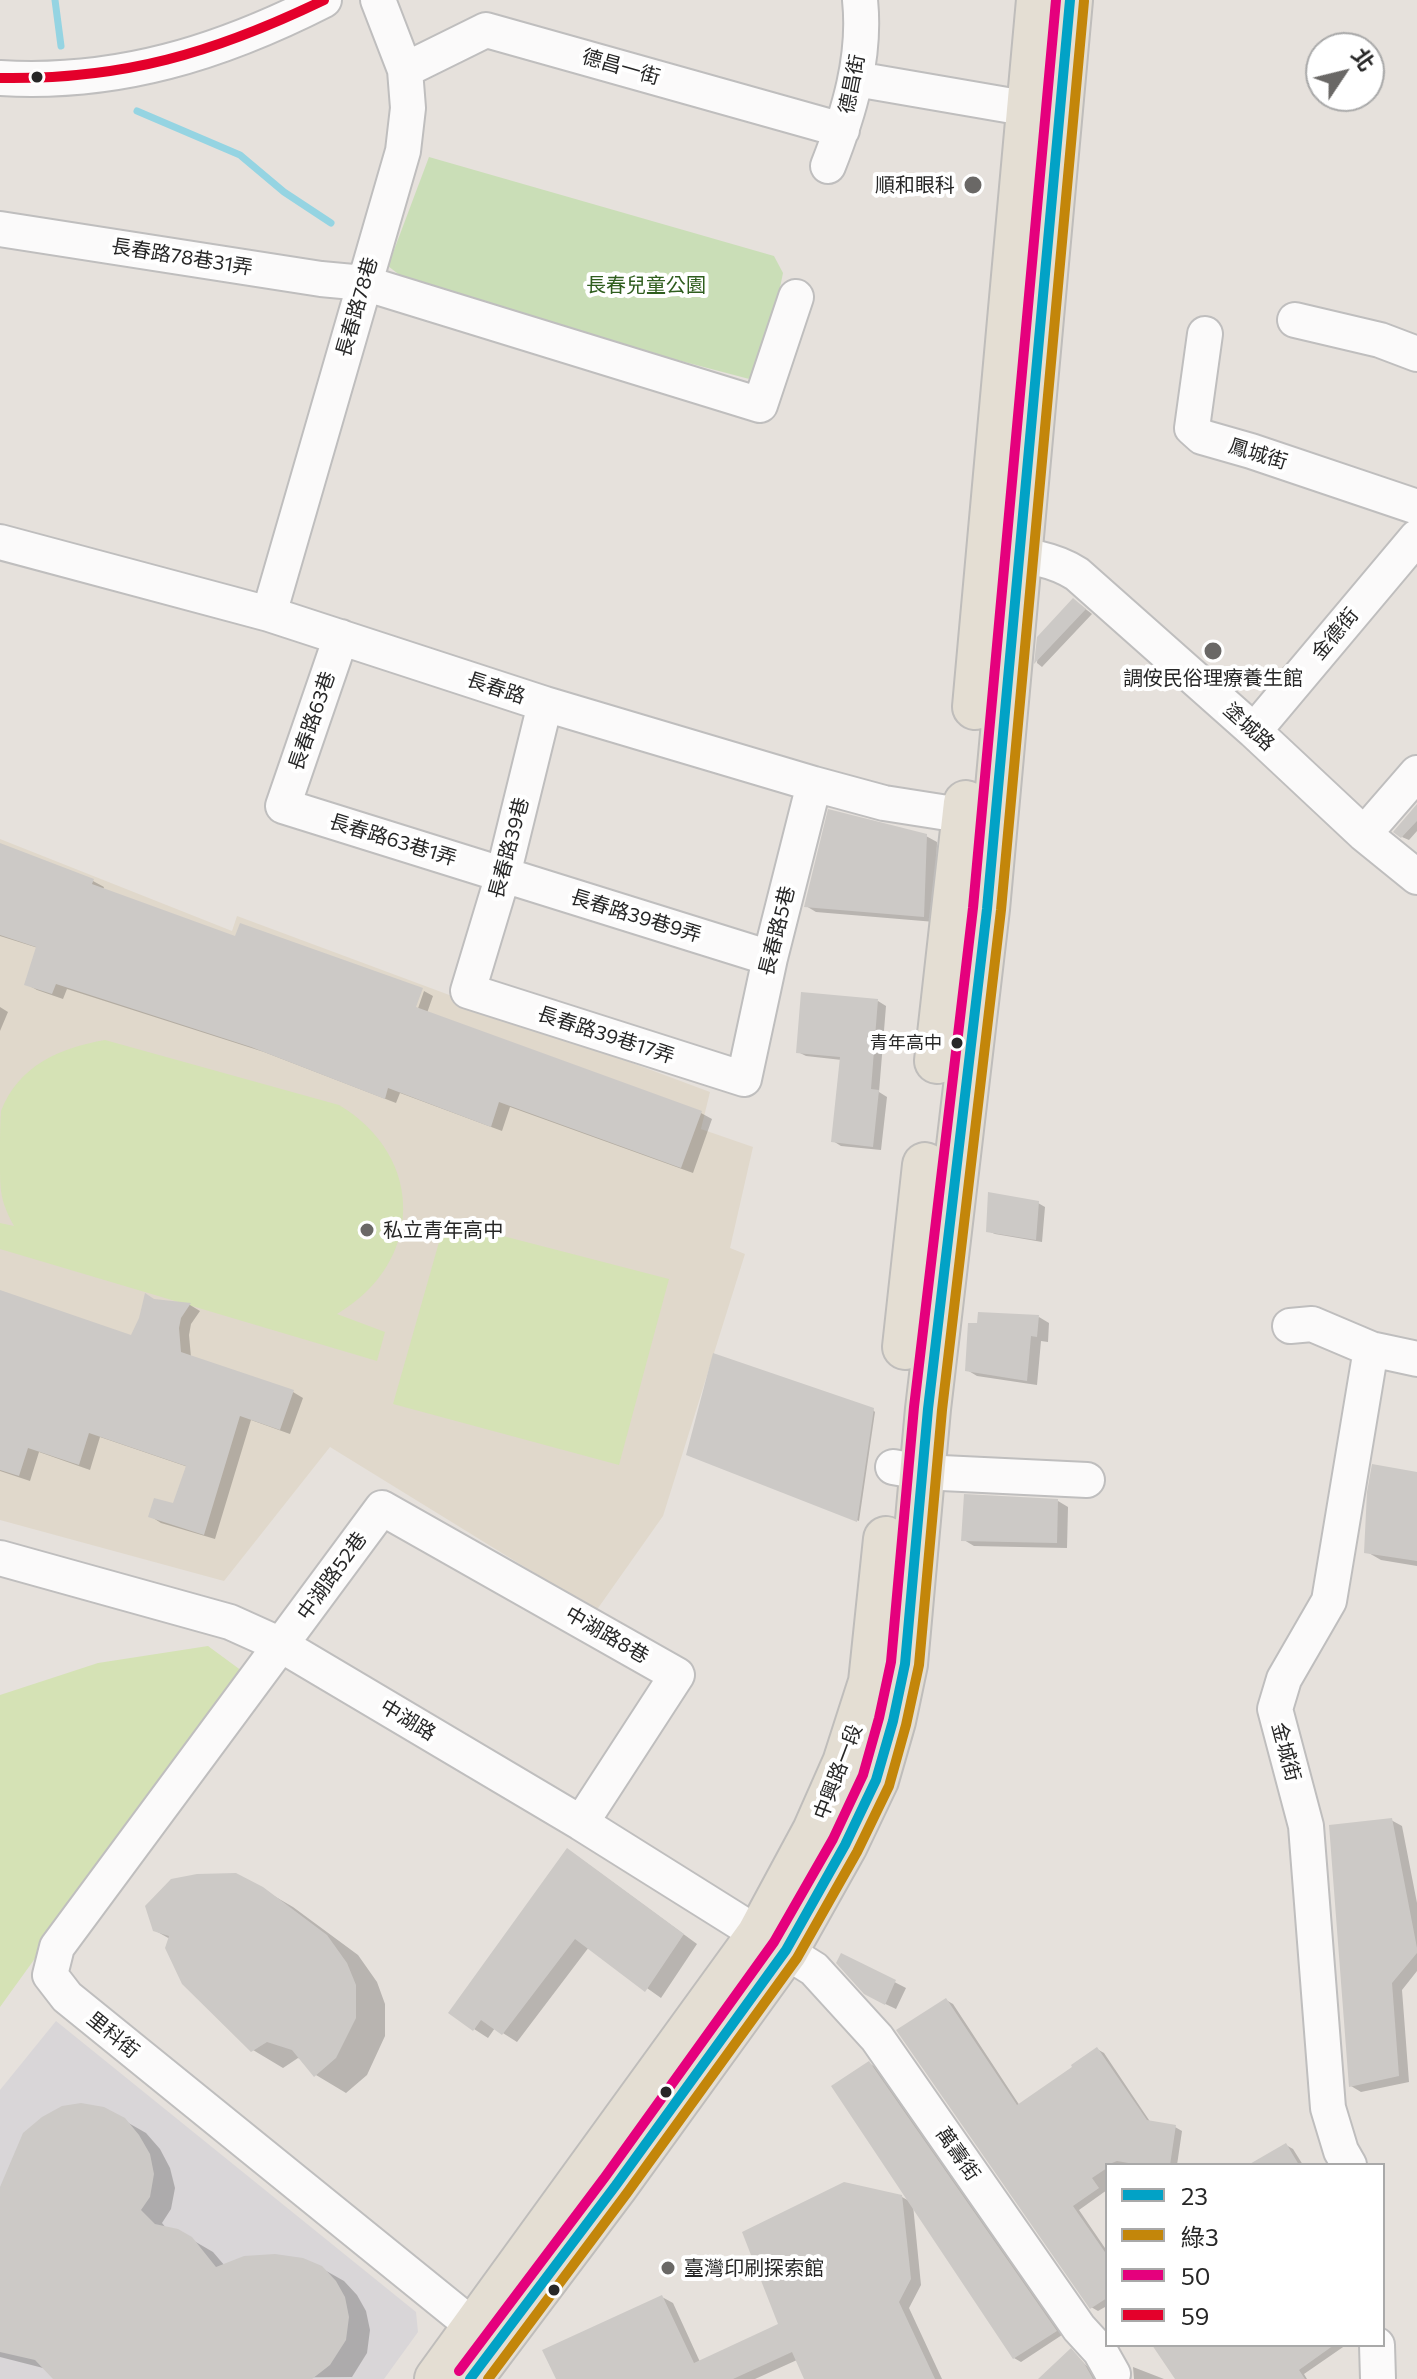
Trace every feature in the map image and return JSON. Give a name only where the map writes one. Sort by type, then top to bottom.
[{"type":"main road","name":"中興路一段","points":[[1005,554],[995,472],[1039,0]]},
{"type":"main road","name":"中興路一段","points":[[437,2379],[480,2351],[772,1942],[845,1845],[876,1780],[893,1721],[905,1664],[907,1469],[987,909],[980,818],[1005,554],[1070,0]]},
{"type":"street","points":[[0,78],[42,80],[133,71],[220,46],[324,0]]},
{"type":"street","name":"長春路78巷","points":[[269,614],[403,151],[408,108],[405,70],[378,0]]},
{"type":"street","name":"德昌街","points":[[828,166],[856,79],[862,21],[860,0]]},
{"type":"street","name":"德昌一街","points":[[405,70],[486,30],[842,130]]},
{"type":"street","points":[[856,79],[1030,109]]},
{"type":"street","name":"長春路78巷31弄","points":[[0,229],[364,283],[760,405],[796,297]]},
{"type":"street","points":[[1295,320],[1380,340],[1417,354]]},
{"type":"street","name":"鳳城街","points":[[1205,334],[1192,428],[1202,437],[1417,507]]},
{"type":"street","name":"金德街","points":[[1254,731],[1417,537]]},
{"type":"street","name":"長春路","points":[[0,542],[269,614],[545,704],[814,784],[884,803],[980,818]]},
{"type":"street","name":"塗城路","points":[[1005,554],[1062,564],[1077,574],[1254,731],[1364,834],[1417,877]]},
{"type":"street","name":"長春路63巷","points":[[283,806],[341,637]]},
{"type":"street","name":"長春路39巷","points":[[468,991],[503,875],[545,704]]},
{"type":"street","points":[[1364,834],[1417,773]]},
{"type":"street","name":"長春路5巷","points":[[744,1079],[770,958],[814,784]]},
{"type":"street","name":"長春路63巷1弄","points":[[283,806],[503,875]]},
{"type":"street","name":"長春路39巷9弄","points":[[503,875],[770,958]]},
{"type":"street","name":"長春路39巷17弄","points":[[468,991],[744,1079]]},
{"type":"street","points":[[1290,1326],[1312,1324],[1371,1349],[1417,1359]]},
{"type":"street","name":"金城街","points":[[1348,2163],[1328,2108],[1306,1826],[1275,1709],[1284,1679],[1329,1601],[1371,1349]]},
{"type":"street","points":[[907,1469],[1087,1480]]},
{"type":"street","name":"中湖路52巷","points":[[281,1645],[382,1508]]},
{"type":"street","name":"中湖路8巷","points":[[382,1508],[677,1675],[581,1823]]},
{"type":"street","name":"中湖路","points":[[0,1558],[230,1622],[281,1645],[581,1823],[772,1942]]},
{"type":"street","name":"里科街","points":[[281,1645],[57,1947],[50,1975],[67,1997],[480,2351]]},
{"type":"street","name":"萬壽街","points":[[772,1942],[814,1969],[877,2038],[1079,2328],[1100,2351],[1113,2374]]},
{"type":"street","points":[[1377,2347],[1378,2379]]},
{"type":"shaded area","name":"私立青年高中","points":[[0,839],[232,931],[237,916],[710,1092],[701,1129],[753,1147],[730,1248],[745,1254],[663,1516],[596,1611],[330,1447],[224,1581],[0,1520]]},
{"type":"shaded area","points":[[56,2021],[416,2312],[418,2332],[384,2379],[0,2379],[0,2090]]},
{"type":"green space","name":"長春兒童公園","points":[[429,157],[774,256],[783,273],[776,307],[753,380],[628,347],[406,280],[388,266]]},
{"type":"green space","points":[[105,1040],[339,1105],[367,1127],[388,1152],[400,1181],[403,1210],[399,1239],[386,1267],[366,1293],[337,1314],[385,1332],[377,1361],[0,1249],[0,1223],[14,1226],[3,1202],[0,1180],[1,1111],[9,1095],[30,1070],[43,1061],[72,1048]]},
{"type":"green space","points":[[445,1221],[669,1279],[619,1465],[393,1404]]},
{"type":"green space","points":[[208,1646],[242,1671],[0,2007],[0,1695],[98,1663]]},
{"type":"building","points":[[1073,598],[1086,609],[1034,664],[1037,637]]},
{"type":"building","points":[[1417,804],[1417,821],[1401,838],[1393,832]]},
{"type":"building","points":[[828,809],[927,834],[924,917],[804,907]]},
{"type":"building","points":[[0,843],[94,879],[92,884],[235,936],[240,923],[423,988],[416,1007],[702,1111],[681,1168],[499,1102],[491,1127],[388,1088],[385,1099],[251,1047],[56,984],[52,994],[24,985],[36,947],[0,935]]},
{"type":"building","points":[[801,992],[878,999],[871,1089],[879,1090],[873,1147],[831,1142],[840,1057],[796,1053]]},
{"type":"building","points":[[988,1192],[1039,1201],[1036,1240],[986,1232]]},
{"type":"building","points":[[0,1290],[131,1335],[145,1293],[154,1299],[191,1303],[181,1318],[181,1352],[294,1390],[280,1430],[240,1416],[204,1535],[148,1517],[154,1498],[173,1503],[186,1466],[89,1433],[79,1465],[28,1448],[19,1476],[0,1470]]},
{"type":"building","points":[[978,1312],[1039,1315],[1037,1337],[1031,1336],[1027,1381],[965,1371],[968,1323],[977,1323]]},
{"type":"building","points":[[713,1353],[874,1408],[857,1522],[686,1455]]},
{"type":"building","points":[[1372,1464],[1417,1472],[1417,1561],[1364,1553],[1367,1492]]},
{"type":"building","points":[[964,1494],[1058,1499],[1057,1543],[961,1541]]},
{"type":"building","points":[[1392,1818],[1417,1948],[1417,1953],[1392,1983],[1399,2076],[1349,2087],[1329,1825]]},
{"type":"building","points":[[567,1848],[684,1934],[645,1992],[575,1939],[502,2035],[481,2020],[473,2031],[448,2013]]},
{"type":"building","points":[[236,1873],[263,1887],[327,1935],[347,1963],[356,1985],[356,2018],[336,2058],[314,2077],[292,2050],[267,2042],[251,2052],[182,1984],[165,1948],[169,1936],[153,1931],[145,1906],[171,1879],[197,1874]]},
{"type":"building","points":[[841,1953],[896,1980],[885,2005],[864,1994],[836,1963]]},
{"type":"building","points":[[946,1998],[1017,2105],[1097,2047],[1147,2120],[1176,2125],[1170,2163],[1105,2163],[1105,2169],[1092,2178],[1099,2188],[1073,2206],[1105,2252],[1105,2299],[1090,2309],[896,2030]]},
{"type":"building","points":[[869,2061],[1057,2331],[1013,2359],[831,2086]]},
{"type":"building","points":[[81,2103],[104,2107],[125,2118],[139,2135],[150,2154],[154,2174],[150,2197],[141,2210],[155,2224],[178,2229],[192,2237],[216,2267],[244,2256],[275,2254],[303,2258],[322,2266],[345,2297],[349,2317],[346,2340],[330,2365],[312,2379],[53,2379],[35,2360],[0,2352],[0,2187],[23,2133],[62,2106]]},
{"type":"building","points":[[1286,2143],[1298,2163],[1251,2163]]},
{"type":"building","points":[[844,2182],[902,2195],[911,2279],[899,2302],[935,2379],[804,2379],[792,2352],[733,2379],[556,2379],[542,2350],[662,2295],[694,2363],[778,2324],[742,2232]]},
{"type":"building","points":[[1153,2347],[1331,2347],[1299,2370],[1305,2379],[1175,2379]]},
{"type":"building","points":[[1071,2348],[1093,2379],[1038,2379]]},
{"type":"waterway","points":[[55,0],[61,46]]},
{"type":"waterway","points":[[137,111],[240,155],[284,192],[331,223]]},
{"type":"transit line","name":"59","points":[[0,78],[87,74],[167,60],[244,35],[324,0]]},
{"type":"transit line","name":"50","points":[[459,2371],[605,2177],[774,1942],[833,1839],[863,1775],[879,1718],[891,1662],[914,1407],[973,908],[1056,0]]},
{"type":"transit line","name":"23","points":[[470,2379],[616,2185],[786,1950],[845,1845],[876,1780],[893,1721],[905,1664],[928,1409],[987,909],[1070,0]]},
{"type":"transit line","name":"綠3","points":[[488,2379],[797,1958],[857,1852],[889,1786],[906,1725],[919,1665],[942,1410],[1001,910],[1084,1]]},
{"type":"place","name":"順和眼科","points":[[973,185]]},
{"type":"place","name":"調侒民俗理療養生館","points":[[1213,651]]},
{"type":"place","name":"青年高中","points":[[957,1043]]},
{"type":"place","name":"私立青年高中","points":[[367,1230]]},
{"type":"place","name":"臺灣印刷探索館","points":[[668,2268]]}]
